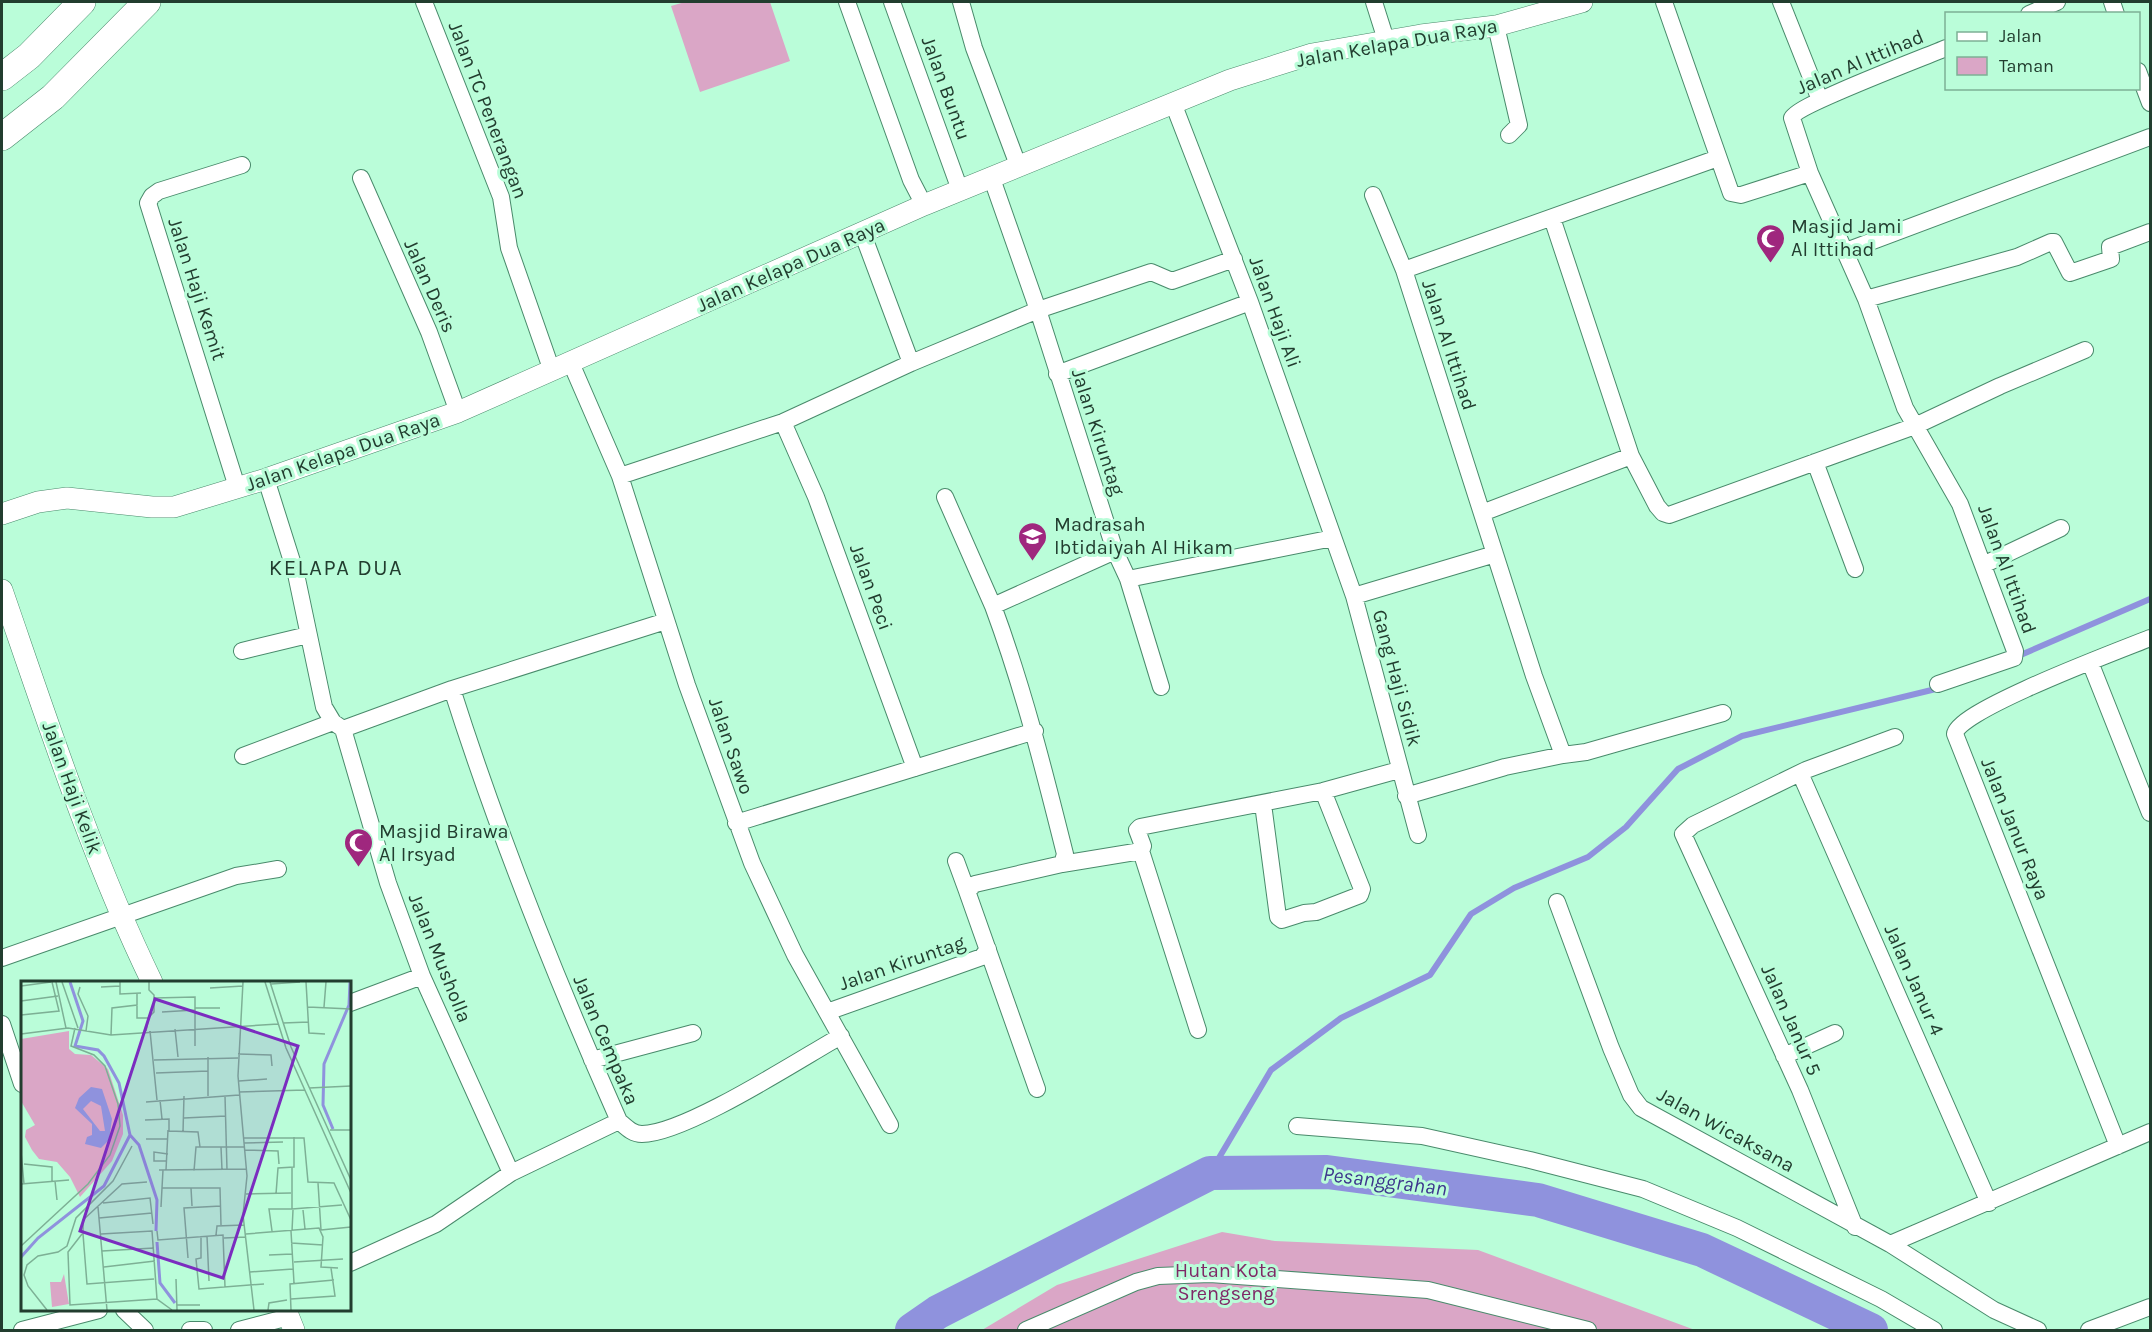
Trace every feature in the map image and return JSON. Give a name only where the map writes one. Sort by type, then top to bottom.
[{"type":"main road","points":[[2,77],[29,56],[82,2]]},
{"type":"main road","points":[[2,137],[53,97],[147,2]]},
{"type":"street","name":"Jalan TC Penerangan","points":[[424,2],[501,197],[509,248],[561,367]]},
{"type":"street","points":[[848,2],[911,180],[924,205]]},
{"type":"street","name":"Jalan Buntu","points":[[892,2],[960,190]]},
{"type":"street","points":[[961,2],[974,48],[1018,165]]},
{"type":"street","points":[[1374,2],[1386,40]]},
{"type":"street","name":"Jalan Kelapa Dua Raya","points":[[2,514],[38,502],[67,498],[164,508],[266,479],[458,412],[991,176],[1230,80],[1312,54],[1386,40],[1496,26],[1582,2]]},
{"type":"street","points":[[1664,2],[1731,193],[1735,195],[1810,172]]},
{"type":"street","points":[[1781,2],[1820,100]]},
{"type":"street","points":[[2034,12],[2057,2]]},
{"type":"street","points":[[1496,26],[1519,125],[1509,135]]},
{"type":"street","name":"Jalan Al Ittihad","points":[[1938,684],[2016,656],[1960,504],[1915,426],[1866,299],[1810,172],[1792,118],[1797,112],[1820,100],[1945,49]]},
{"type":"street","points":[[2140,74],[2151,103]]},
{"type":"street","name":"Jalan Haji Ali","points":[[1173,103],[1250,302],[1354,596]]},
{"type":"street","points":[[1846,251],[2151,137]]},
{"type":"street","name":"Jalan Al Ittihad","points":[[1560,747],[1494,554],[1404,270],[1718,158]]},
{"type":"street","name":"Jalan Haji Kemit","points":[[237,487],[148,203],[159,191],[242,165]]},
{"type":"street","name":"Jalan Kiruntag","points":[[991,176],[1038,310],[1114,551]]},
{"type":"street","name":"Jalan Deris","points":[[361,178],[429,332],[458,412]]},
{"type":"street","points":[[1373,195],[1404,270]]},
{"type":"street","points":[[1552,218],[1631,456],[1657,506],[1663,513],[1669,515],[1915,426],[2000,386],[2085,350]]},
{"type":"street","points":[[862,232],[910,363]]},
{"type":"street","points":[[1866,299],[2018,257],[2051,242],[2070,273],[2111,259],[2110,247],[2151,232]]},
{"type":"street","points":[[620,476],[783,422],[910,363],[1038,310],[1151,272],[1172,281],[1234,259]]},
{"type":"street","points":[[1057,375],[1250,302]]},
{"type":"street","name":"Jalan Sawo","points":[[561,367],[620,476],[666,621],[736,823],[781,928],[890,1125]]},
{"type":"street","name":"Jalan Peci","points":[[783,422],[816,497],[915,768]]},
{"type":"street","points":[[1482,513],[1631,456]]},
{"type":"street","points":[[1815,462],[1855,569]]},
{"type":"street","name":"Jalan Musholla","points":[[266,479],[296,574],[324,707],[338,725],[388,883],[422,976],[511,1173]]},
{"type":"street","points":[[945,497],[993,606],[1016,667],[1035,731],[1065,854],[1062,864]]},
{"type":"street","points":[[1983,565],[2061,528]]},
{"type":"street","points":[[1128,579],[1333,538]]},
{"type":"street","points":[[993,606],[1114,551],[1128,579],[1161,687]]},
{"type":"street","points":[[1354,596],[1494,554]]},
{"type":"street","name":"Jalan Haji Kelik","points":[[2,590],[80,815],[121,918],[152,981]]},
{"type":"street","name":"Gang Haji Sidik","points":[[1354,596],[1418,835]]},
{"type":"street","points":[[243,756],[666,621]]},
{"type":"street","points":[[242,651],[308,635]]},
{"type":"street","name":"Jalan Janur Raya","points":[[2118,1146],[1955,734],[1958,725],[1998,702],[2151,638]]},
{"type":"street","points":[[2090,662],[2151,813]]},
{"type":"street","name":"Jalan Cempaka","points":[[351,1263],[436,1224],[511,1173],[619,1121],[538,934],[489,804],[452,689]]},
{"type":"street","points":[[1406,796],[1506,767],[1560,747],[1586,752],[1723,713]]},
{"type":"street","points":[[736,823],[1035,731]]},
{"type":"street","points":[[1800,773],[1895,737]]},
{"type":"street","points":[[1198,1030],[1141,851],[1143,846],[1137,830],[1140,827],[1323,791],[1399,770]]},
{"type":"street","name":"Jalan Janur 5","points":[[1800,773],[1693,825],[1683,834],[1784,1056],[1855,1227]]},
{"type":"street","name":"Jalan Janur 4","points":[[1800,773],[1989,1203]]},
{"type":"street","points":[[1263,804],[1278,917],[1282,920],[1338,904],[1360,895],[1362,888],[1323,791]]},
{"type":"street","points":[[967,891],[975,884],[1062,864],[1141,851]]},
{"type":"street","name":"Jalan Kiruntag","points":[[956,861],[1037,1089]]},
{"type":"street","points":[[2,958],[236,876],[278,869]]},
{"type":"street","name":"Jalan Wicaksana","points":[[1557,902],[1611,1048],[1631,1095],[1641,1108],[1855,1227],[1890,1244],[1995,1310],[2038,1330]]},
{"type":"street","name":"Jalan Kiruntag","points":[[827,1012],[981,957],[988,949]]},
{"type":"street","points":[[351,1003],[422,976]]},
{"type":"street","points":[[2,1024],[21,1081]]},
{"type":"street","points":[[592,1060],[693,1033]]},
{"type":"street","points":[[1784,1056],[1836,1034]]},
{"type":"street","points":[[619,1121],[632,1132],[641,1135],[664,1131],[695,1118],[841,1036]]},
{"type":"street","points":[[1298,1126],[1422,1136],[1530,1160],[1643,1189],[1737,1228],[1881,1299],[1934,1330]]},
{"type":"street","points":[[1890,1244],[2151,1132]]},
{"type":"street","points":[[1026,1330],[1136,1282],[1158,1276],[1210,1274],[1428,1290],[1588,1330]]},
{"type":"street","points":[[2089,1330],[2151,1306]]},
{"type":"street","points":[[22,1330],[95,1311]]},
{"type":"street","points":[[125,1311],[145,1330]]},
{"type":"street","points":[[240,1330],[290,1319]]},
{"type":"street","points":[[190,1330],[204,1330]]},
{"type":"green space","points":[[685,2],[770,2],[790,61],[700,92],[671,6]]},
{"type":"green space","name":"Hutan Kota Srengseng","points":[[1222,1232],[1275,1241],[1478,1250],[1695,1330],[982,1330],[1057,1285]]},
{"type":"waterway","points":[[2016,657],[2150,599]]},
{"type":"waterway","points":[[1210,1173],[1271,1070],[1341,1018],[1430,975],[1471,914],[1514,888],[1588,857],[1626,827],[1678,769],[1742,736],[1940,688]]},
{"type":"waterway","name":"Pesanggrahan","points":[[912,1330],[938,1312],[1210,1173],[1327,1172],[1538,1200],[1702,1250],[1871,1330]]},
{"type":"place","name":"Masjid Jami Al Ittihad","points":[[1770,264]]},
{"type":"place","name":"Madrasah Ibtidaiyah Al Hikam","points":[[1033,562]]},
{"type":"place","name":"Masjid Birawa Al Irsyad","points":[[358,868]]},
{"type":"district","name":"KELAPA DUA","points":[[336,568]]}]
